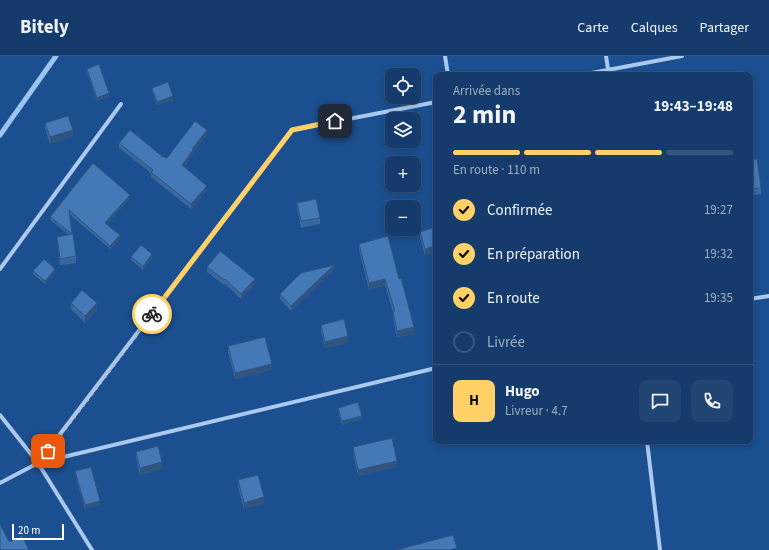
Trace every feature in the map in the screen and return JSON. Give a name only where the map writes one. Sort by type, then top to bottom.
[{"type":"street","points":[[445,56],[448,72]]},
{"type":"street","points":[[606,56],[608,70]]},
{"type":"street","points":[[597,72],[682,56]]},
{"type":"street","points":[[38,464],[292,130],[433,103]]},
{"type":"street","points":[[0,269],[121,104]]},
{"type":"street","points":[[753,299],[769,296]]},
{"type":"street","points":[[0,483],[38,464],[433,369]]},
{"type":"street","points":[[0,415],[38,464],[92,550]]},
{"type":"street","points":[[647,444],[660,550]]},
{"type":"building","points":[[99,64],[109,93],[97,98],[87,69]]},
{"type":"building","points":[[168,82],[173,96],[157,102],[152,88]]},
{"type":"building","points":[[68,116],[73,130],[50,137],[45,123]]},
{"type":"building","points":[[195,121],[207,130],[182,165],[207,186],[191,204],[151,172],[153,170],[119,143],[130,130],[163,157],[167,158]]},
{"type":"building","points":[[757,159],[761,188],[753,189],[753,160]]},
{"type":"building","points":[[93,163],[130,195],[105,223],[120,235],[110,246],[69,210],[72,234],[50,217]]},
{"type":"building","points":[[316,199],[320,218],[301,221],[297,203]]},
{"type":"building","points":[[433,228],[433,247],[425,249],[421,232]]},
{"type":"building","points":[[73,234],[76,256],[60,259],[57,237]]},
{"type":"building","points":[[388,236],[399,279],[401,278],[414,327],[397,331],[393,312],[395,311],[385,279],[369,283],[359,244]]},
{"type":"building","points":[[141,245],[152,254],[143,266],[131,257]]},
{"type":"building","points":[[220,251],[255,279],[241,294],[225,279],[224,280],[207,267]]},
{"type":"building","points":[[44,259],[55,269],[45,281],[33,271]]},
{"type":"building","points":[[334,265],[291,306],[280,294],[301,273]]},
{"type":"building","points":[[82,290],[97,303],[85,316],[71,303]]},
{"type":"building","points":[[344,319],[348,336],[325,342],[321,325]]},
{"type":"building","points":[[265,337],[272,364],[235,373],[228,346]]},
{"type":"building","points":[[358,402],[362,416],[342,421],[338,408]]},
{"type":"building","points":[[392,438],[397,461],[358,470],[353,447]]},
{"type":"building","points":[[158,446],[162,462],[140,468],[136,452]]},
{"type":"building","points":[[91,467],[100,501],[85,505],[75,471]]},
{"type":"building","points":[[258,475],[264,497],[244,503],[238,480]]},
{"type":"building","points":[[0,524],[9,542],[22,536],[29,550],[0,550]]},
{"type":"building","points":[[453,535],[457,548],[450,550],[396,550]]},
{"type":"waterway","points":[[0,135],[56,56]]},
{"type":"way so far","points":[[48,451],[152,314]]},
{"type":"route","points":[[152,314],[292,130],[335,121]]}]
